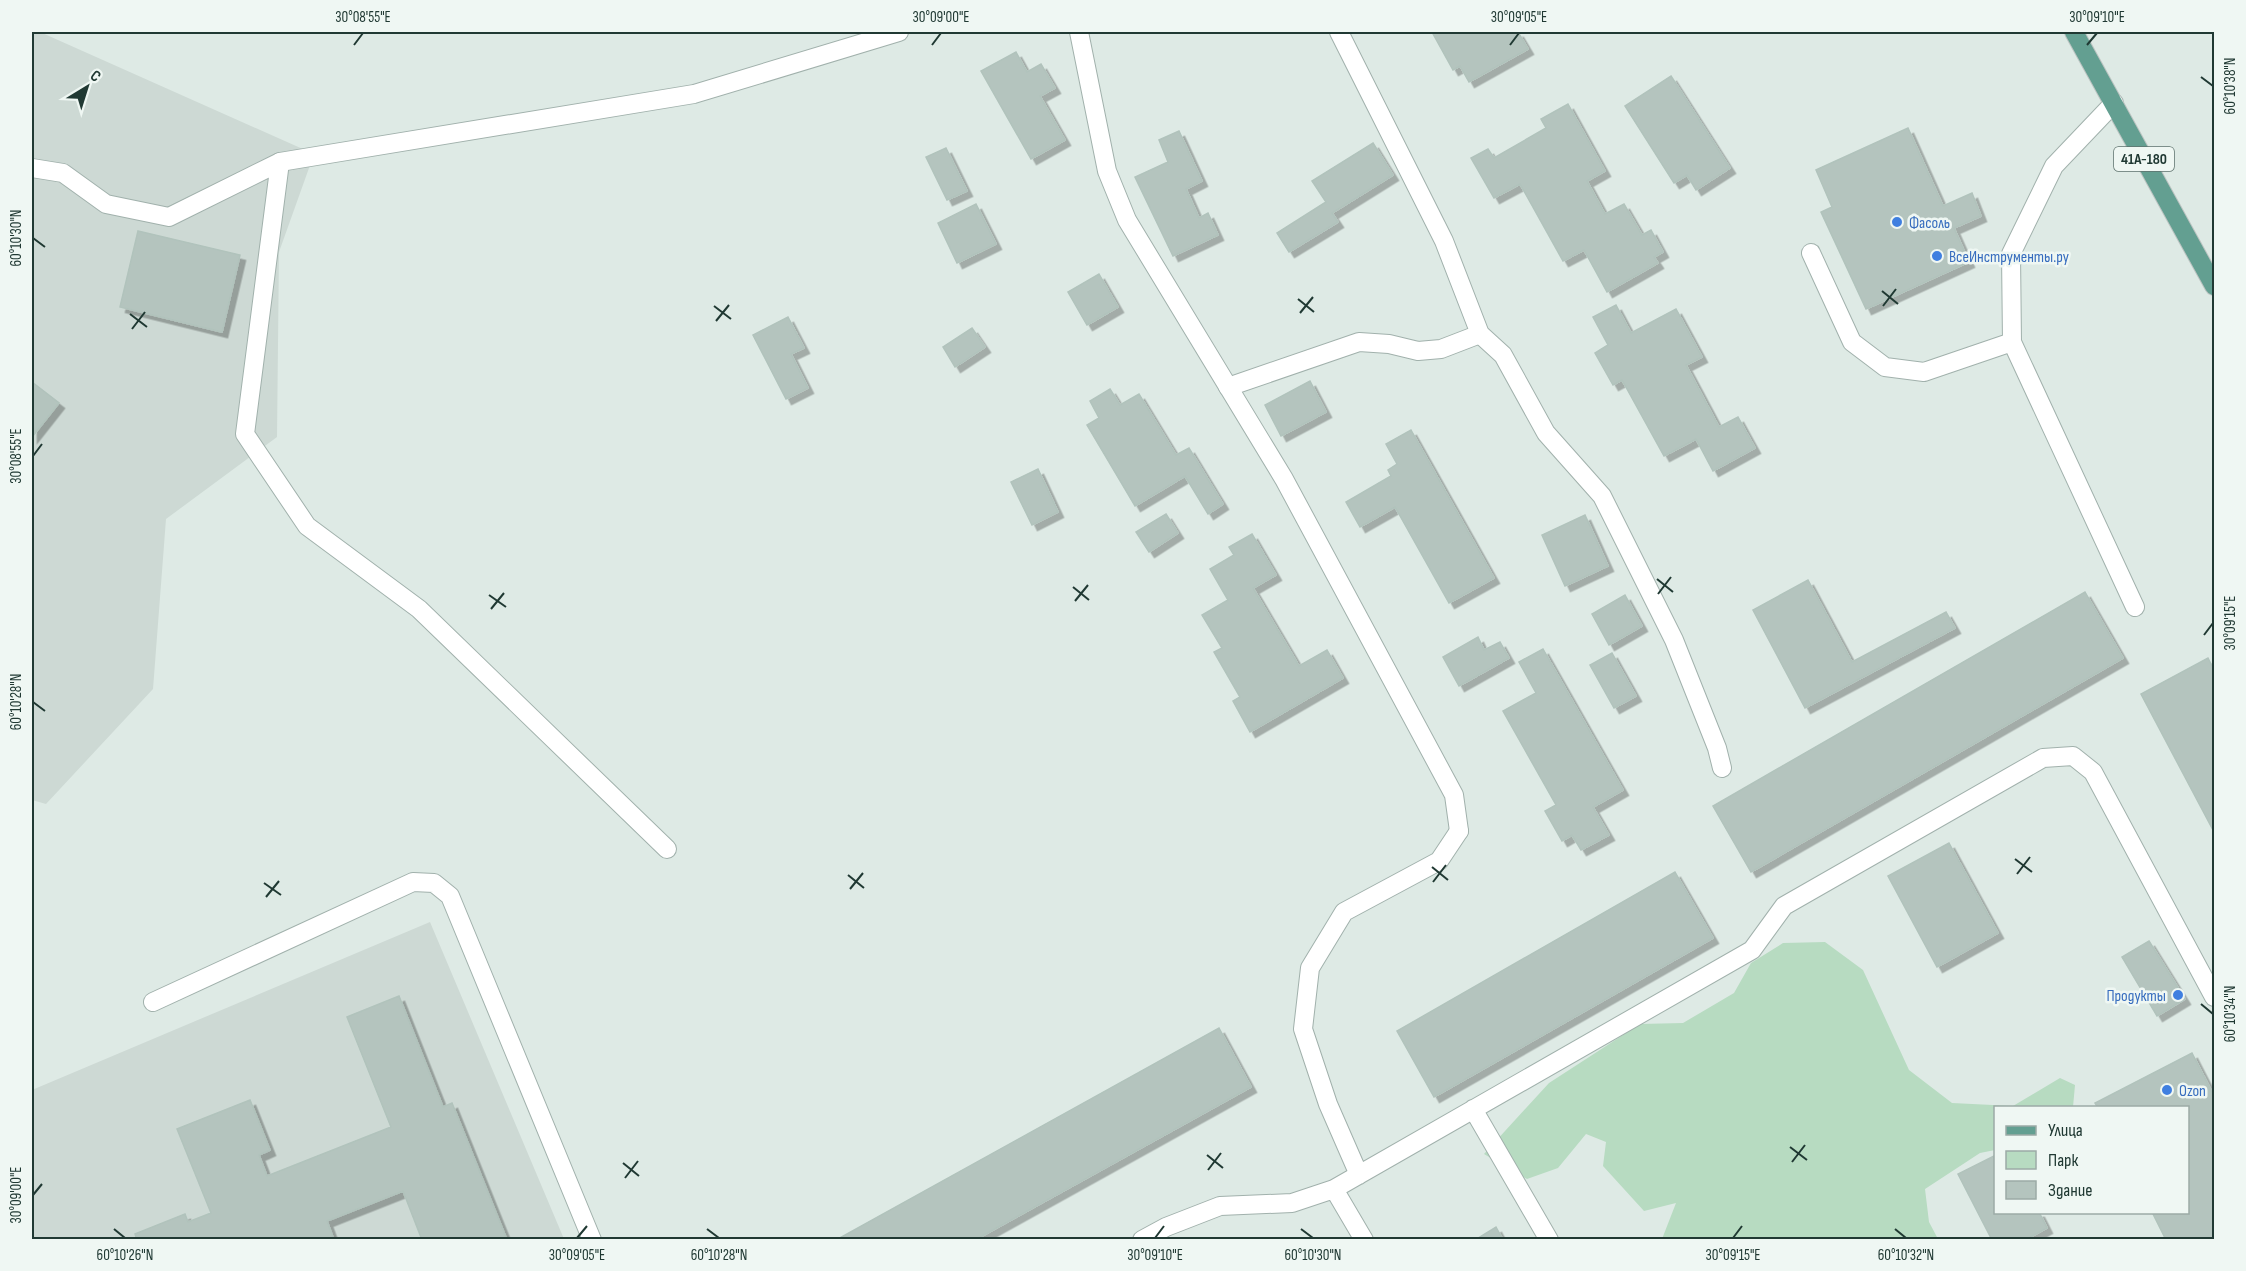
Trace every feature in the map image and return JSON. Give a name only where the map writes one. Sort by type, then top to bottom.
[{"type":"main road","name":"41А-180","points":[[2079,34],[2214,286]]},
{"type":"street","points":[[32,168],[63,173],[106,204],[169,218],[280,162],[694,94],[899,32]]},
{"type":"street","points":[[1079,32],[1107,171],[1126,220],[1284,479],[1454,795],[1459,831],[1439,861],[1344,912],[1310,968],[1303,1029],[1328,1104],[1359,1175]]},
{"type":"street","points":[[1339,32],[1444,241],[1480,334],[1503,355],[1546,433],[1602,496],[1674,640],[1718,748],[1722,768]]},
{"type":"street","points":[[2114,103],[2054,166],[2011,254],[2012,342],[2135,607]]},
{"type":"street","points":[[280,162],[245,434],[307,526],[419,609],[667,849]]},
{"type":"street","points":[[1811,253],[1852,342],[1886,367],[1924,372],[2012,342]]},
{"type":"street","points":[[1228,387],[1359,342],[1389,344],[1418,351],[1441,349],[1480,334]]},
{"type":"street","points":[[1142,1239],[1220,1206],[1292,1203],[1334,1189],[1752,950],[1784,906],[2043,758],[2073,756],[2093,771],[2214,997]]},
{"type":"street","points":[[153,1002],[413,882],[434,883],[450,897],[592,1239]]},
{"type":"street","points":[[1473,1109],[1549,1239]]},
{"type":"street","points":[[1334,1189],[1364,1239]]},
{"type":"shaded area","points":[[32,32],[40,32],[314,154],[279,252],[277,437],[166,519],[153,689],[46,804],[32,800]]},
{"type":"shaded area","points":[[430,922],[564,1239],[32,1240],[32,1090]]},
{"type":"green space","points":[[1825,942],[1863,970],[1909,1070],[1952,1103],[2013,1106],[1994,1106],[1994,1150],[1980,1153],[1925,1189],[1929,1222],[1938,1239],[1662,1239],[1676,1203],[1644,1211],[1603,1166],[1606,1142],[1586,1134],[1558,1168],[1527,1179],[1484,1154],[1549,1083],[1640,1024],[1683,1023],[1734,993],[1751,963],[1783,943]]},
{"type":"green space","points":[[2060,1078],[2075,1085],[2073,1106],[2013,1106]]},
{"type":"building","points":[[1432,32],[1518,32],[1528,49],[1469,82],[1460,66],[1453,70]]},
{"type":"building","points":[[1016,52],[1027,72],[1041,64],[1055,88],[1040,96],[1065,140],[1031,159],[981,71]]},
{"type":"building","points":[[1671,76],[1730,168],[1696,190],[1687,175],[1674,183],[1625,106]]},
{"type":"building","points":[[1568,104],[1605,171],[1587,181],[1605,214],[1624,204],[1642,235],[1651,230],[1663,252],[1654,257],[1658,263],[1607,292],[1584,250],[1563,261],[1520,184],[1494,198],[1471,158],[1488,149],[1494,158],[1546,128],[1541,119]]},
{"type":"building","name":"Фасоль","points":[[1908,128],[1943,206],[1972,193],[1981,216],[1954,228],[1969,262],[1866,309],[1821,212],[1832,207],[1816,170]]},
{"type":"building","points":[[1179,131],[1202,181],[1186,189],[1199,218],[1208,213],[1218,235],[1173,256],[1135,177],[1168,162],[1159,140]]},
{"type":"building","points":[[1373,143],[1393,175],[1332,213],[1338,222],[1289,252],[1277,233],[1326,202],[1312,181]]},
{"type":"building","points":[[946,148],[967,191],[947,200],[926,157]]},
{"type":"building","points":[[976,204],[996,244],[957,263],[938,223]]},
{"type":"building","points":[[138,231],[240,255],[222,332],[120,307]]},
{"type":"building","points":[[1099,274],[1118,307],[1087,325],[1068,292]]},
{"type":"building","points":[[1616,305],[1631,333],[1676,309],[1702,357],[1686,365],[1719,427],[1738,417],[1755,448],[1713,471],[1696,439],[1664,456],[1622,380],[1613,385],[1595,353],[1608,345],[1593,317]]},
{"type":"building","points":[[788,317],[804,348],[791,354],[808,388],[786,399],[753,335]]},
{"type":"building","points":[[972,328],[985,347],[955,367],[943,347]]},
{"type":"building","points":[[1310,381],[1326,412],[1281,436],[1265,405]]},
{"type":"building","points":[[32,382],[59,403],[32,437]]},
{"type":"building","points":[[1110,389],[1120,405],[1139,394],[1176,455],[1189,448],[1223,504],[1208,514],[1185,476],[1135,506],[1087,425],[1099,418],[1090,401]]},
{"type":"building","points":[[1411,430],[1494,578],[1449,603],[1395,507],[1360,527],[1346,502],[1391,476],[1388,470],[1397,464],[1386,444]]},
{"type":"building","points":[[1038,469],[1058,512],[1032,525],[1011,482]]},
{"type":"building","points":[[1166,514],[1178,533],[1149,552],[1136,532]]},
{"type":"building","points":[[1585,515],[1608,566],[1565,586],[1542,535]]},
{"type":"building","points":[[1252,534],[1276,575],[1253,588],[1299,666],[1327,650],[1343,678],[1250,732],[1233,701],[1240,697],[1214,652],[1222,648],[1202,615],[1228,600],[1210,569],[1234,555],[1229,547]]},
{"type":"building","points":[[1808,580],[1852,662],[1946,612],[1955,628],[1805,708],[1753,610]]},
{"type":"building","points":[[2085,592],[2123,658],[1751,872],[1713,806]]},
{"type":"building","points":[[1625,595],[1642,626],[1609,645],[1592,614]]},
{"type":"building","points":[[1478,637],[1484,650],[1500,642],[1509,658],[1459,686],[1443,657]]},
{"type":"building","points":[[1543,649],[1623,790],[1593,807],[1609,835],[1581,850],[1572,835],[1562,841],[1545,811],[1556,805],[1503,711],[1536,693],[1519,662]]},
{"type":"building","points":[[1612,653],[1636,696],[1614,708],[1590,665]]},
{"type":"building","points":[[2208,658],[2214,670],[2214,832],[2141,694]]},
{"type":"building","points":[[1949,843],[1998,933],[1937,967],[1888,876]]},
{"type":"building","points":[[1675,872],[1713,938],[1434,1097],[1397,1031]]},
{"type":"building","points":[[2149,941],[2185,999],[2157,1016],[2122,957]]},
{"type":"building","points":[[399,996],[443,1107],[452,1103],[507,1240],[422,1240],[403,1191],[327,1221],[334,1240],[137,1240],[135,1234],[185,1214],[188,1222],[211,1213],[177,1129],[250,1100],[270,1150],[259,1155],[267,1176],[391,1127],[347,1017]]},
{"type":"building","points":[[1219,1028],[1251,1087],[975,1240],[836,1240]]},
{"type":"building","points":[[2192,1053],[2214,1096],[2214,1240],[2166,1240],[2153,1214],[2189,1214],[2189,1106],[2097,1106],[2095,1103]]},
{"type":"building","points":[[1994,1156],[1994,1214],[2040,1214],[2047,1228],[2025,1240],[1992,1240],[1958,1174]]},
{"type":"building","points":[[1496,1227],[1503,1240],[1475,1240]]},
{"type":"place","name":"Фасоль","points":[[1897,222]]},
{"type":"place","name":"ВсеИнструменты.ру","points":[[1937,256]]},
{"type":"place","name":"Продукты","points":[[2178,995]]},
{"type":"place","name":"Ozon","points":[[2167,1090]]}]
